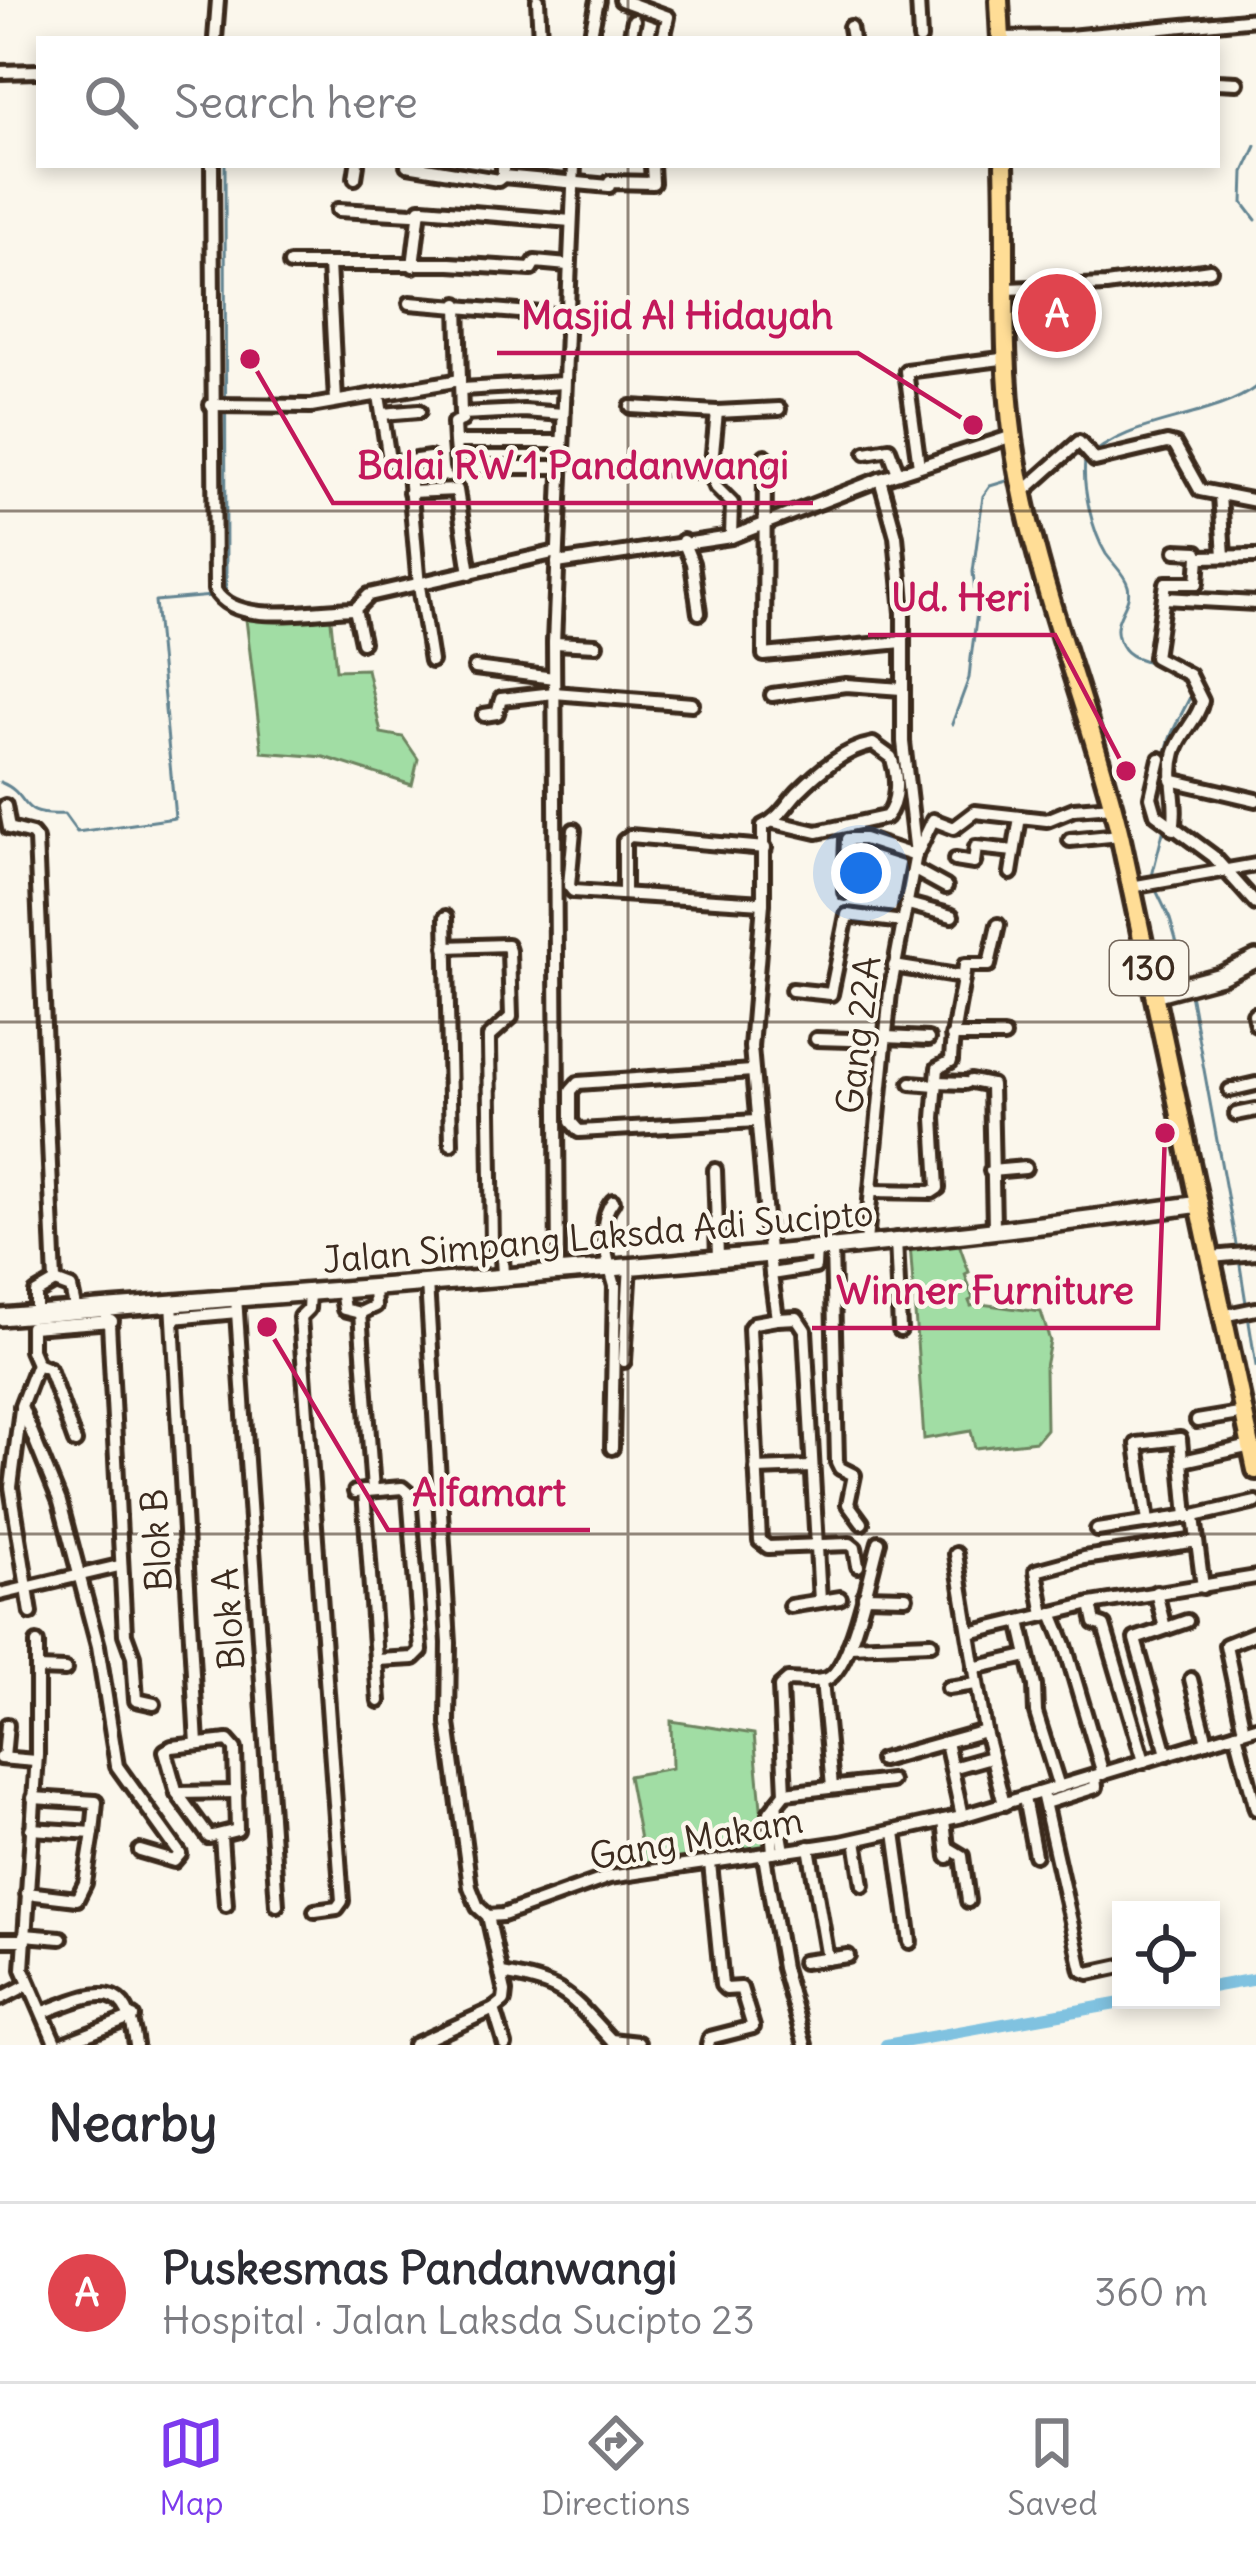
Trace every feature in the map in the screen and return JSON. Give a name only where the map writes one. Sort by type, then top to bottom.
[{"type":"main road","points":[[999,0],[1001,36]]},
{"type":"main road","name":"130","points":[[1004,168],[1013,436],[1023,492],[1051,607],[1120,835],[1146,884],[1154,994],[1200,1204],[1221,1256],[1222,1316],[1249,1402],[1256,1470]]},
{"type":"street","points":[[215,36],[218,0]]},
{"type":"street","points":[[538,0],[540,36]]},
{"type":"street","points":[[591,36],[598,0]]},
{"type":"street","points":[[621,0],[668,17],[664,36]]},
{"type":"street","points":[[918,0],[920,36]]},
{"type":"street","points":[[1079,36],[1256,19]]},
{"type":"street","points":[[631,36],[634,20]]},
{"type":"street","points":[[0,72],[36,71]]},
{"type":"street","points":[[1220,82],[1237,83]]},
{"type":"street","points":[[212,168],[220,405],[218,595],[262,614],[355,609],[369,595],[470,573],[557,558],[600,560],[731,537],[880,479],[1013,436]]},
{"type":"street","points":[[425,168],[498,180],[503,170],[574,183],[653,183],[652,168]]},
{"type":"street","points":[[558,1272],[554,643],[574,168]]},
{"type":"street","points":[[338,210],[413,214],[421,209],[571,221]]},
{"type":"street","points":[[413,266],[421,209]]},
{"type":"street","points":[[290,264],[532,269],[535,262],[568,265]]},
{"type":"street","points":[[329,264],[336,401]]},
{"type":"street","points":[[1007,289],[1088,287],[1210,270]]},
{"type":"street","points":[[410,302],[566,316]]},
{"type":"street","points":[[458,304],[462,420],[454,422],[457,467],[561,466]]},
{"type":"street","points":[[919,466],[907,371],[1009,358]]},
{"type":"street","points":[[220,405],[311,406],[461,384],[564,383]]},
{"type":"street","points":[[380,395],[387,456],[393,462],[430,458]]},
{"type":"street","points":[[631,407],[717,412],[779,409]]},
{"type":"street","points":[[382,414],[419,411]]},
{"type":"street","points":[[717,412],[711,473],[716,487],[732,503],[731,537]]},
{"type":"street","points":[[461,414],[563,414]]},
{"type":"street","points":[[455,442],[562,442]]},
{"type":"street","points":[[1023,492],[1076,444],[1095,460],[1167,443],[1180,449],[1198,488],[1256,500]]},
{"type":"street","points":[[866,453],[889,448],[898,473]]},
{"type":"street","points":[[765,456],[764,655],[902,642]]},
{"type":"street","points":[[408,462],[431,662]]},
{"type":"street","points":[[647,466],[711,473]]},
{"type":"street","name":"Gang 22A","points":[[866,1242],[894,966],[916,855],[903,742],[896,536],[880,479]]},
{"type":"street","points":[[410,493],[457,490],[470,573]]},
{"type":"street","points":[[1220,495],[1224,556]]},
{"type":"street","points":[[683,542],[692,563],[699,614]]},
{"type":"street","points":[[1173,828],[1171,780],[1179,742],[1202,700],[1189,675],[1155,657],[1166,583],[1197,584],[1197,552],[1176,551]]},
{"type":"street","points":[[1199,557],[1256,556]]},
{"type":"street","points":[[1164,598],[1256,603]]},
{"type":"street","points":[[355,609],[362,642]]},
{"type":"street","points":[[554,643],[596,645]]},
{"type":"street","points":[[475,668],[554,678]]},
{"type":"street","points":[[772,695],[846,685],[902,689]]},
{"type":"street","points":[[484,715],[496,713],[501,699],[554,693],[692,704]]},
{"type":"street","points":[[774,822],[817,832],[886,817],[896,790],[891,757],[872,744],[846,752],[799,792],[774,822],[764,826],[764,903],[751,1033],[752,1071],[766,1252],[777,1319]]},
{"type":"street","points":[[1160,759],[1151,797],[1160,819],[1226,868],[1256,904]]},
{"type":"street","points":[[1171,780],[1256,800]]},
{"type":"street","points":[[5,806],[9,828],[36,839],[55,1282]]},
{"type":"street","points":[[845,892],[847,839],[865,839],[916,855],[934,820],[954,828],[975,812],[1048,820],[1074,808],[1113,806]]},
{"type":"street","points":[[1011,873],[1020,817]]},
{"type":"street","points":[[574,830],[570,889],[764,903]]},
{"type":"street","points":[[1070,840],[1120,835]]},
{"type":"street","points":[[624,894],[626,837],[765,848]]},
{"type":"street","points":[[955,860],[974,862],[976,847],[1014,851]]},
{"type":"street","points":[[1146,884],[1256,865]]},
{"type":"street","points":[[915,870],[946,887]]},
{"type":"street","points":[[908,904],[952,916]]},
{"type":"street","points":[[792,990],[831,994],[847,915],[903,922]]},
{"type":"street","points":[[446,917],[452,1144]]},
{"type":"street","points":[[871,1191],[937,1190],[939,1065],[951,1061],[965,965],[989,965],[998,925]]},
{"type":"street","points":[[446,946],[507,945],[509,951],[511,1017],[490,1037],[489,1045],[492,1244],[502,1258],[503,1274]]},
{"type":"street","points":[[1154,994],[1189,986],[1256,959]]},
{"type":"street","points":[[894,966],[964,977]]},
{"type":"street","points":[[952,1036],[1004,1036]]},
{"type":"street","points":[[817,1039],[928,1039]]},
{"type":"street","points":[[752,1071],[578,1083],[571,1090],[571,1122],[579,1131],[757,1120]]},
{"type":"street","points":[[911,1083],[991,1085],[994,1227]]},
{"type":"street","points":[[1230,1090],[1256,1086]]},
{"type":"street","points":[[1236,1114],[1256,1110]]},
{"type":"street","points":[[991,1172],[1025,1168]]},
{"type":"street","points":[[715,1170],[718,1256]]},
{"type":"street","points":[[612,1448],[615,1286],[608,1267],[604,1214],[613,1201]]},
{"type":"street","name":"Jalan Simpang Laksda Adi Sucipto","points":[[0,1317],[76,1311],[173,1317],[300,1293],[766,1252],[1200,1204]]},
{"type":"street","points":[[896,1239],[900,1330]]},
{"type":"street","points":[[771,1274],[815,1267],[824,1246]]},
{"type":"street","points":[[824,1246],[838,1465],[853,1473],[848,1504],[862,1523]]},
{"type":"street","points":[[1221,1256],[1251,1253]]},
{"type":"street","points":[[624,1361],[630,1265]]},
{"type":"street","points":[[55,1282],[71,1288],[76,1311]]},
{"type":"street","points":[[55,1282],[37,1293],[31,1350],[38,1364],[49,1370],[76,1442]]},
{"type":"street","points":[[419,2044],[494,2009],[505,1997],[488,1916],[470,1887],[448,1723],[449,1642],[428,1282]]},
{"type":"street","points":[[341,1290],[344,1309],[360,1313],[375,1306],[374,1288]]},
{"type":"street","points":[[300,1293],[308,1309],[300,1317],[342,1901],[337,1908],[315,1911]]},
{"type":"street","name":"Blok A","points":[[236,1304],[277,1905]]},
{"type":"street","points":[[1222,1316],[1250,1311]]},
{"type":"street","points":[[32,1318],[109,1313],[119,1566],[136,1700],[154,1704]]},
{"type":"street","points":[[360,1313],[364,1491],[379,1701]]},
{"type":"street","name":"Blok B","points":[[173,1317],[197,1744]]},
{"type":"street","points":[[820,1601],[818,1545],[811,1467],[805,1326],[797,1318],[754,1323],[749,1330],[761,1544],[768,1547],[818,1545],[851,1544],[858,1567]]},
{"type":"street","points":[[31,1613],[11,1487],[21,1406],[32,1369],[38,1364]]},
{"type":"street","points":[[1197,1421],[1249,1402]]},
{"type":"street","points":[[21,1406],[60,1502],[98,1646],[117,1766],[180,1854],[174,1861],[140,1851]]},
{"type":"street","points":[[1148,1522],[1136,1444],[1196,1438]]},
{"type":"street","points":[[1180,1439],[1204,1587]]},
{"type":"street","points":[[1183,1460],[1251,1446]]},
{"type":"street","points":[[756,1469],[811,1467]]},
{"type":"street","points":[[364,1491],[401,1488],[410,1494],[421,1651],[416,1657],[377,1660]]},
{"type":"street","points":[[1097,1530],[1256,1502]]},
{"type":"street","points":[[1112,1968],[1082,1970],[1043,1798],[1096,1787],[1099,1775],[1064,1640],[1036,1580],[1039,1569],[1084,1558],[1197,1541]]},
{"type":"street","points":[[805,2045],[783,1968],[770,1816],[785,1793],[780,1687],[788,1680],[822,1681],[837,1671],[849,1646],[879,1542]]},
{"type":"street","points":[[956,1554],[985,1731],[1004,1804]]},
{"type":"street","points":[[0,1594],[119,1566]]},
{"type":"street","points":[[970,1633],[1090,1604],[1256,1577]]},
{"type":"street","points":[[1156,1592],[1165,1628]]},
{"type":"street","points":[[864,1596],[906,1597]]},
{"type":"street","points":[[790,1606],[839,1598]]},
{"type":"street","points":[[1090,1604],[1095,1623],[1103,1625],[1108,1638],[1144,1761]]},
{"type":"street","points":[[1020,1621],[1036,1712],[1059,1787]]},
{"type":"street","points":[[1167,1754],[1135,1639],[1186,1621]]},
{"type":"street","points":[[1256,1634],[1229,1641],[1226,1648],[1246,1730],[1256,1809]]},
{"type":"street","points":[[849,1646],[932,1642]]},
{"type":"street","points":[[38,1643],[23,1969],[58,2045],[133,2017]]},
{"type":"street","points":[[974,1668],[1027,1656]]},
{"type":"street","points":[[37,1669],[64,1670]]},
{"type":"street","points":[[1192,1679],[1207,1742]]},
{"type":"street","points":[[822,1681],[832,1787]]},
{"type":"street","points":[[948,1688],[976,1684]]},
{"type":"street","points":[[8,1725],[2,1758],[35,1761]]},
{"type":"street","name":"Gang Makam","points":[[488,1916],[609,1877],[856,1840],[1024,1798],[1043,1798],[1059,1787],[1246,1730]]},
{"type":"street","points":[[881,1760],[985,1731]]},
{"type":"street","points":[[231,1742],[237,1792],[237,1830],[221,1837],[205,1835],[177,1793],[165,1751],[231,1742]]},
{"type":"street","points":[[946,1742],[962,1816]]},
{"type":"street","points":[[952,1768],[991,1757]]},
{"type":"street","points":[[785,1793],[891,1781]]},
{"type":"street","points":[[177,1793],[237,1792]]},
{"type":"street","points":[[27,1893],[76,1899],[86,1882],[96,1802],[33,1798]]},
{"type":"street","points":[[1024,1798],[1035,1855]]},
{"type":"street","points":[[944,1820],[948,1852],[961,1853],[968,1901]]},
{"type":"street","points":[[31,1828],[93,1833]]},
{"type":"street","points":[[895,1832],[910,1942]]},
{"type":"street","points":[[221,1837],[226,1904]]},
{"type":"street","points":[[856,1840],[863,1885]]},
{"type":"street","points":[[809,1847],[828,1959]]},
{"type":"street","points":[[710,1863],[722,1985],[741,1988],[758,2045]]},
{"type":"street","points":[[0,1940],[61,1938]]},
{"type":"street","points":[[802,1962],[848,1956]]},
{"type":"street","points":[[502,1974],[550,1983],[572,1997],[611,2040],[638,2043]]},
{"type":"street","points":[[0,1999],[28,1984]]},
{"type":"street","points":[[44,2012],[93,1993],[122,2000],[133,2017],[136,2045]]},
{"type":"street","points":[[494,2009],[506,2045]]},
{"type":"street","points":[[708,2045],[710,2038],[752,2027]]},
{"type":"green space","points":[[330,611],[336,670],[367,669],[381,733],[403,737],[418,759],[412,785],[324,757],[262,752],[246,619]]},
{"type":"green space","points":[[957,1238],[969,1272],[965,1274],[971,1306],[1041,1312],[1050,1341],[1045,1367],[1046,1429],[1036,1441],[975,1448],[971,1431],[924,1439],[910,1243]]},
{"type":"green space","points":[[671,1721],[754,1734],[765,1849],[645,1866],[628,1776],[672,1768]]},
{"type":"waterway","points":[[1256,146],[1244,172],[1243,203],[1256,220]]},
{"type":"waterway","points":[[221,593],[226,588],[225,168]]},
{"type":"waterway","points":[[1157,664],[1129,654],[1119,640],[1117,625],[1128,586],[1096,533],[1085,461],[1123,436],[1216,407],[1256,387]]},
{"type":"waterway","points":[[1075,439],[1082,435],[1092,450]]},
{"type":"waterway","points":[[952,724],[969,678],[977,612],[973,572],[983,496],[990,486],[1010,480]]},
{"type":"waterway","points":[[0,782],[31,809],[64,814],[77,832],[175,818],[155,601],[212,596]]},
{"type":"waterway","points":[[1167,819],[1167,748],[1191,695],[1182,676]]},
{"type":"waterway","points":[[1152,876],[1164,828]]},
{"type":"waterway","points":[[1154,886],[1170,919],[1187,978]]},
{"type":"waterway","points":[[1190,993],[1237,1250]]},
{"type":"waterway","points":[[1239,1259],[1256,1366]]},
{"type":"waterway","points":[[1220,1985],[1256,1979]]},
{"type":"waterway","points":[[886,2045],[1112,2005]]},
{"type":"place","name":"Puskesmas Pandanwangi","points":[[1057,313]]},
{"type":"place","name":"Balai RW 1 Pandanwangi","points":[[250,359]]},
{"type":"place","name":"Masjid Al Hidayah","points":[[973,425]]},
{"type":"place","name":"Ud. Heri","points":[[1126,771]]},
{"type":"place","name":"Winner Furniture","points":[[1165,1133]]},
{"type":"place","name":"Alfamart","points":[[267,1327]]}]
